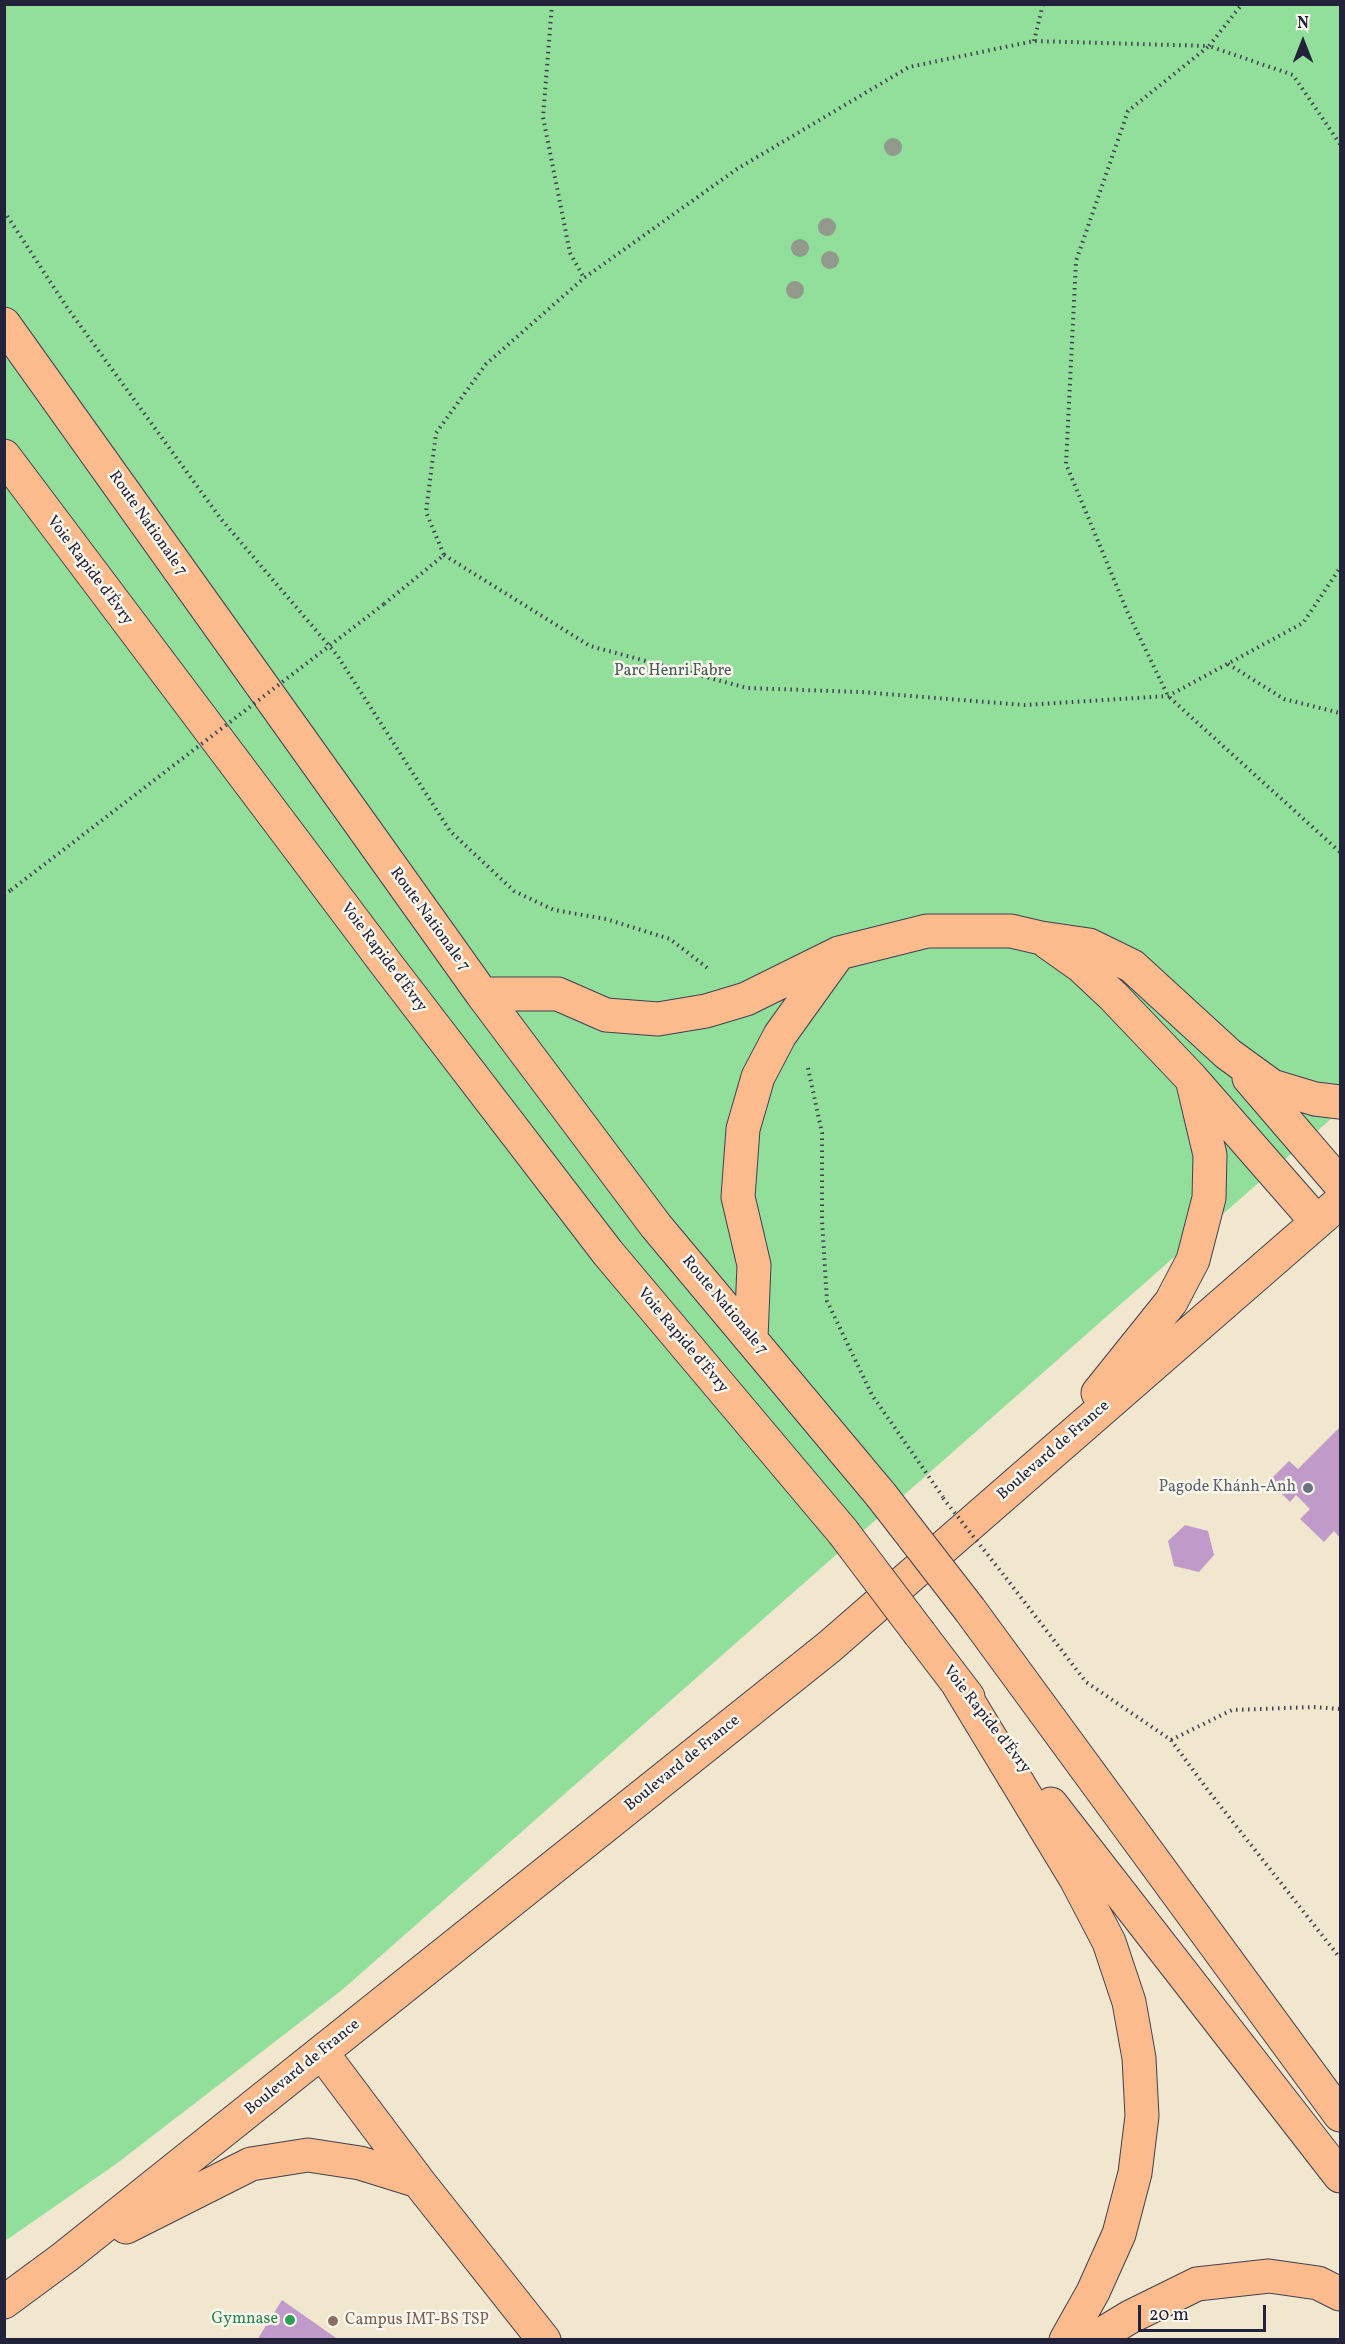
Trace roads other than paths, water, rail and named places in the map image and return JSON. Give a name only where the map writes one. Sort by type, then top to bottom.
[{"type":"main road","name":"Route Nationale 7","points":[[4,324],[482,994],[656,1226],[881,1495],[970,1610],[1341,2115]]},
{"type":"main road","name":"Voie Rapide d'Évry","points":[[4,456],[608,1253],[843,1532],[1341,2176]]},
{"type":"main road","points":[[482,994],[558,994],[606,1015],[658,1019],[706,1011],[746,999],[839,953],[927,931],[1011,931],[1089,945],[1132,966],[1228,1054],[1272,1086],[1315,1099],[1341,1102]]},
{"type":"main road","points":[[1041,938],[1081,966],[1192,1079],[1329,1212]]},
{"type":"main road","points":[[751,1338],[754,1265],[738,1197],[742,1129],[758,1077],[780,1035],[839,953]]},
{"type":"main road","points":[[1228,1054],[1341,1184]]},
{"type":"main road","points":[[1044,1460],[1171,1302],[1193,1260],[1209,1198],[1210,1155],[1192,1079]]},
{"type":"main road","name":"Boulevard de France","points":[[4,2302],[65,2257],[830,1647],[1329,1212]]},
{"type":"main road","points":[[956,1681],[1076,1879],[1109,1942],[1129,2002],[1139,2058],[1142,2116],[1136,2173],[1119,2234],[1093,2292],[1066,2340]]},
{"type":"main road","points":[[322,2053],[418,2181],[544,2340]]},
{"type":"main road","points":[[65,2257],[251,2164],[308,2155],[360,2163],[418,2181]]},
{"type":"main road","points":[[1092,2340],[1130,2317],[1197,2284],[1269,2276],[1318,2283],[1341,2294]]},
{"type":"place","name":"Pagode Khánh-Anh","points":[[1308,1488]]},
{"type":"place","name":"Gymnase","points":[[290,2320]]},
{"type":"place","name":"Campus IMT-BS TSP","points":[[333,2321]]},
{"type":"park label","name":"Parc Henri Fabre","points":[[673,672]]}]
